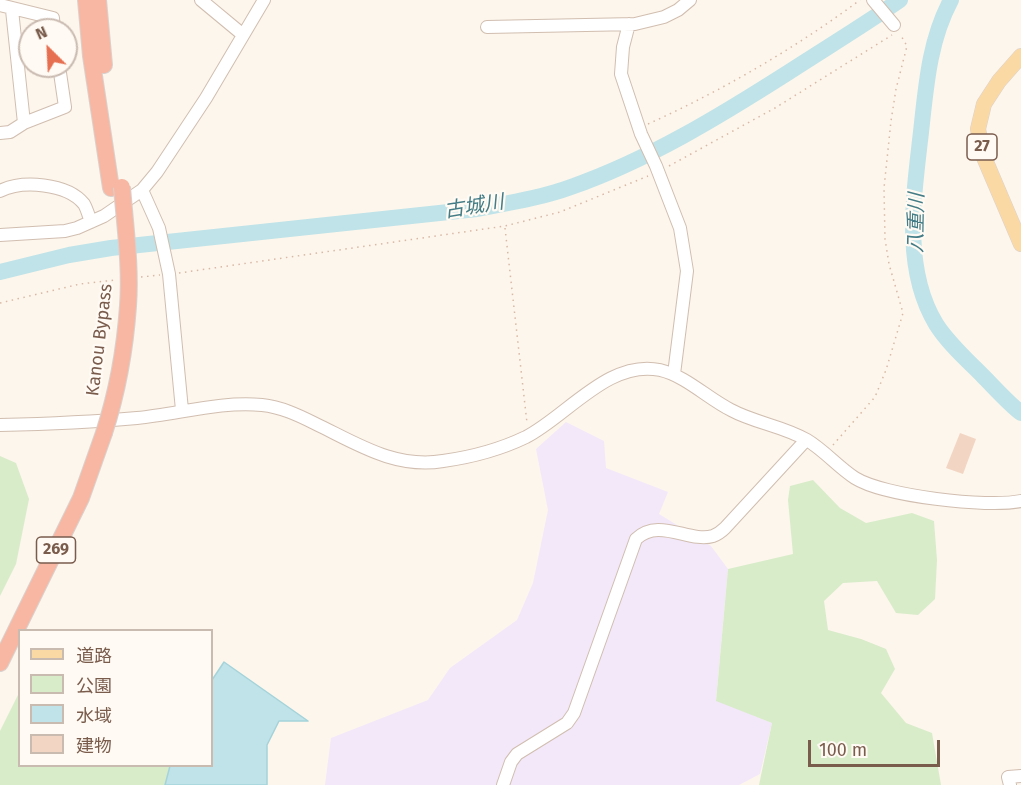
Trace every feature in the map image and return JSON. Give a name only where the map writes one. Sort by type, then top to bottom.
[{"type":"highway","name":"Kanou Bypass","points":[[0,663],[81,498],[120,368],[128,306],[128,254],[91,56],[86,0]]},
{"type":"highway","name":"Kanou Bypass","points":[[98,0],[117,187]]},
{"type":"highway","name":"Kanou Bypass","points":[[0,642],[99,432]]},
{"type":"main road","name":"27","points":[[1020,59],[999,81],[984,104],[978,129],[983,154],[1021,244]]},
{"type":"street","points":[[201,0],[243,34]]},
{"type":"street","points":[[0,235],[65,231],[104,216],[142,190],[158,172],[206,98],[264,0]]},
{"type":"street","points":[[487,27],[629,24],[664,17],[678,10],[690,0]]},
{"type":"street","points":[[873,0],[894,25]]},
{"type":"street","points":[[24,123],[6,7],[52,18]]},
{"type":"street","points":[[629,24],[623,47],[621,74],[640,131],[680,228],[687,271],[674,374]]},
{"type":"street","points":[[0,133],[10,132],[24,123],[65,107],[61,78]]},
{"type":"street","points":[[0,191],[11,185],[39,184],[73,195],[85,205],[91,222]]},
{"type":"street","points":[[142,190],[159,228],[168,270],[182,410]]},
{"type":"street","points":[[0,425],[139,417],[237,404],[264,405],[292,412],[376,453],[411,463],[438,462],[477,456],[504,447],[529,435],[603,382],[623,372],[657,369],[674,374],[734,412],[806,440],[855,478],[874,487],[979,504],[1006,504],[1021,501]]},
{"type":"street","points":[[503,785],[517,754],[567,723],[574,713],[636,539],[642,534],[656,530],[705,536],[717,534],[806,440]]},
{"type":"street","points":[[1010,785],[1008,777],[1021,776]]},
{"type":"path","points":[[640,131],[769,60],[829,23],[860,0]]},
{"type":"path","points":[[136,278],[168,270],[505,226],[560,212],[657,169],[775,108],[898,31],[907,46],[891,121],[884,188],[885,239],[889,264],[903,313],[886,370],[875,397],[848,430],[825,453]]},
{"type":"path","points":[[505,226],[529,435]]},
{"type":"path","points":[[0,303],[80,284],[124,279]]},
{"type":"shaded area","points":[[566,422],[604,441],[606,468],[668,492],[659,514],[711,546],[728,569],[716,700],[772,723],[760,774],[739,785],[325,785],[331,738],[428,700],[450,668],[517,620],[533,583],[548,510],[536,449]]},
{"type":"green space","points":[[0,456],[16,463],[29,499],[16,564],[0,596]]},
{"type":"green space","points":[[813,480],[840,508],[866,523],[912,513],[934,521],[937,560],[935,599],[918,615],[896,613],[877,581],[843,583],[824,601],[828,630],[886,649],[895,669],[881,693],[906,723],[932,733],[941,785],[759,785],[772,723],[716,701],[728,569],[793,554],[788,500],[790,486]]},
{"type":"green space","points":[[18,695],[18,767],[170,767],[165,785],[0,785],[0,731]]},
{"type":"water","points":[[224,662],[308,721],[279,721],[267,745],[267,785],[165,785],[170,767],[213,767],[213,678]]},
{"type":"building","points":[[960,433],[976,439],[963,474],[946,468]]},
{"type":"waterway","name":"古城川","points":[[0,272],[69,255],[111,248],[477,209],[560,191],[628,164],[710,121],[900,0]]},
{"type":"waterway","name":"八重川","points":[[951,0],[933,48],[925,98],[913,230],[918,279],[925,302],[941,331],[1021,413]]}]
